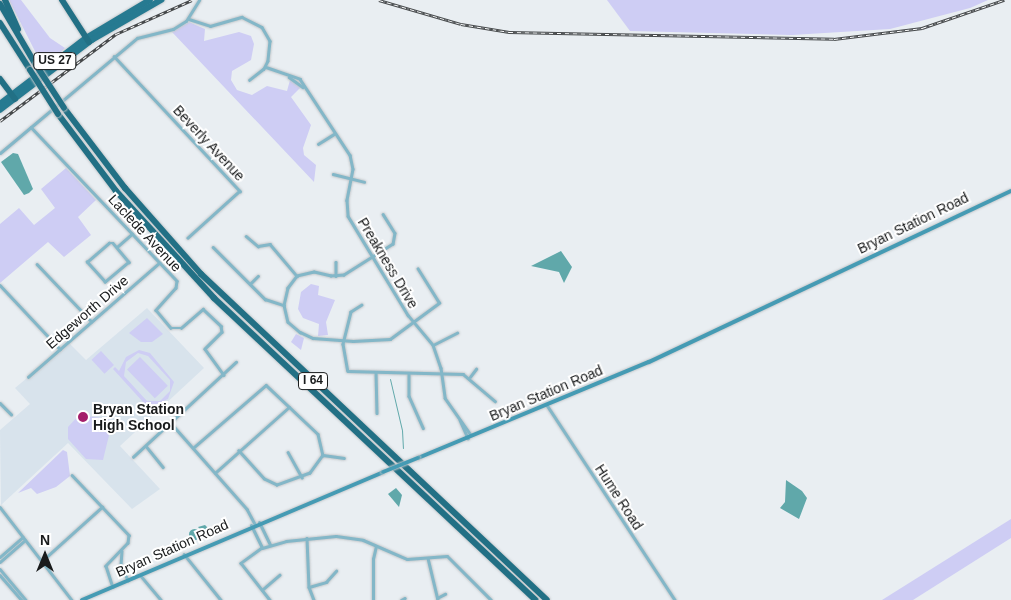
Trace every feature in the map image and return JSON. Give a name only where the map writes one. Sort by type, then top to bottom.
[{"type":"highway","points":[[5,0],[31,57]]},
{"type":"highway","points":[[62,0],[89,39]]},
{"type":"highway","points":[[66,0],[89,39]]},
{"type":"highway","name":"US 27","points":[[0,110],[12,98],[89,39],[148,2],[161,0]]},
{"type":"highway","name":"I 64","points":[[0,4],[64,108],[142,209],[207,280],[547,600]]},
{"type":"highway","name":"I 64","points":[[0,23],[58,114],[116,191],[214,298],[536,600]]},
{"type":"highway","points":[[0,79],[12,98]]},
{"type":"highway","points":[[0,85],[12,98]]},
{"type":"highway","name":"US 27","points":[[0,104],[12,98]]},
{"type":"main road","name":"Bryan Station Road","points":[[82,600],[255,524],[470,437],[691,343],[1011,191]]},
{"type":"street","points":[[0,153],[114,56],[142,35],[173,29],[189,19],[199,0]]},
{"type":"street","points":[[189,19],[206,26],[238,17],[256,22],[270,41],[266,67],[250,80]]},
{"type":"street","name":"Beverly Avenue","points":[[114,56],[240,192],[188,238]]},
{"type":"street","name":"Preakness Drive","points":[[266,67],[288,76],[304,88],[352,160],[351,180],[346,204],[348,216],[372,258],[414,322],[433,346],[441,373],[445,398],[470,437]]},
{"type":"street","name":"Laclede Avenue","points":[[31,127],[177,281],[177,286],[157,306],[156,311],[176,330],[205,310],[222,330],[206,347],[206,353],[224,375]]},
{"type":"street","points":[[318,144],[334,134]]},
{"type":"street","points":[[333,174],[364,182]]},
{"type":"street","points":[[383,214],[396,239],[390,246],[351,272],[336,276],[314,272],[297,276],[288,288],[284,305],[288,322],[300,332],[313,338],[385,341],[439,303],[418,269]]},
{"type":"street","points":[[118,247],[132,234]]},
{"type":"street","points":[[246,236],[258,246],[270,244],[297,276]]},
{"type":"street","points":[[109,242],[118,247],[129,262],[105,282],[87,262],[109,242]]},
{"type":"street","points":[[212,247],[265,299],[284,305]]},
{"type":"street","points":[[336,262],[336,276]]},
{"type":"street","name":"Edgeworth Drive","points":[[28,376],[160,263]]},
{"type":"street","points":[[37,264],[91,321]]},
{"type":"street","points":[[250,284],[258,276]]},
{"type":"street","points":[[0,285],[60,349]]},
{"type":"street","points":[[362,305],[351,312],[344,340],[342,352],[348,371],[441,373],[470,377],[495,401]]},
{"type":"street","points":[[433,346],[457,333]]},
{"type":"street","points":[[133,457],[236,362]]},
{"type":"street","points":[[470,377],[476,369]]},
{"type":"street","points":[[376,372],[377,413]]},
{"type":"street","points":[[409,373],[409,396],[423,428]]},
{"type":"street","points":[[193,448],[262,386],[267,385],[318,434],[323,455],[313,471],[282,485],[272,484],[239,451]]},
{"type":"street","points":[[0,403],[11,414]]},
{"type":"street","name":"Hume Road","points":[[547,405],[675,600]]},
{"type":"street","points":[[215,473],[289,406]]},
{"type":"street","points":[[171,423],[251,514],[262,548]]},
{"type":"street","points":[[146,446],[163,467]]},
{"type":"street","points":[[288,452],[302,476]]},
{"type":"street","points":[[323,455],[344,458]]},
{"type":"street","points":[[72,475],[129,535],[129,541],[106,566],[113,586]]},
{"type":"street","points":[[0,507],[72,600]]},
{"type":"street","points":[[42,561],[102,507]]},
{"type":"street","points":[[255,524],[270,545]]},
{"type":"street","points":[[270,600],[241,562],[270,545],[307,538],[341,536],[376,546],[402,557],[450,558],[492,600]]},
{"type":"street","points":[[0,557],[24,538]]},
{"type":"street","points":[[0,562],[24,538]]},
{"type":"street","points":[[307,538],[309,587],[314,600]]},
{"type":"street","points":[[373,600],[373,559],[376,546]]},
{"type":"street","points":[[122,550],[121,565],[128,580]]},
{"type":"street","points":[[184,554],[222,600]]},
{"type":"street","points":[[428,558],[437,599],[445,594]]},
{"type":"street","points":[[0,570],[26,600]]},
{"type":"street","points":[[309,587],[326,582],[336,571]]},
{"type":"street","points":[[140,574],[161,600]]},
{"type":"street","points":[[0,575],[22,600]]},
{"type":"street","points":[[262,590],[279,575]]},
{"type":"street","points":[[401,600],[405,598]]},
{"type":"shaded area","points":[[9,0],[21,0],[50,38],[65,48],[49,63],[44,64],[40,61]]},
{"type":"shaded area","points":[[607,0],[988,0],[970,8],[890,29],[792,35],[630,31]]},
{"type":"shaded area","points":[[189,22],[205,29],[204,41],[239,32],[251,36],[254,44],[251,60],[232,71],[231,80],[237,90],[252,95],[267,86],[287,91],[290,80],[301,87],[291,97],[311,125],[303,148],[304,155],[316,165],[314,182],[172,32]]},
{"type":"shaded area","points":[[13,153],[18,154],[33,189],[24,195],[1,162]]},
{"type":"shaded area","points":[[66,168],[96,200],[78,217],[91,235],[64,257],[48,242],[0,283],[0,224],[19,208],[34,225],[55,208],[41,189]]},
{"type":"shaded area","points":[[561,251],[572,267],[564,283],[559,272],[531,266]]},
{"type":"shaded area","points":[[311,284],[319,286],[318,295],[335,300],[326,322],[328,335],[318,336],[319,324],[303,318],[298,309],[301,292]]},
{"type":"shaded area","name":"Bryan Station High School","points":[[147,308],[204,368],[120,446],[160,489],[132,509],[68,443],[1,505],[0,430],[30,404],[15,388],[69,343],[86,360]]},
{"type":"shaded area","points":[[147,318],[163,334],[152,342],[141,342],[129,333]]},
{"type":"shaded area","points":[[296,334],[304,338],[301,350],[291,342]]},
{"type":"shaded area","points":[[139,350],[150,353],[174,382],[168,399],[152,406],[156,410],[153,413],[113,369],[115,367],[119,371],[126,357]],"holes":[[[138,353],[148,356],[170,380],[170,391],[160,401],[147,401],[124,376],[126,362]]]},
{"type":"shaded area","points":[[101,351],[114,365],[104,374],[91,360]]},
{"type":"shaded area","points":[[140,357],[168,386],[155,398],[127,370]]},
{"type":"shaded area","points":[[79,415],[108,419],[112,423],[103,460],[86,459],[68,439],[68,427]]},
{"type":"shaded area","points":[[63,450],[67,452],[70,476],[56,487],[37,494],[31,488],[18,493]]},
{"type":"shaded area","points":[[786,480],[802,491],[807,498],[799,519],[780,508],[785,502]]},
{"type":"shaded area","points":[[396,488],[402,495],[399,507],[388,494]]},
{"type":"shaded area","points":[[1011,519],[1011,538],[913,600],[882,600]]},
{"type":"shaded area","points":[[205,525],[213,533],[207,537],[198,527]]},
{"type":"shaded area","points":[[194,528],[200,534],[194,540],[188,534]]},
{"type":"waterway","points":[[390,379],[402,430],[403,448]]},
{"type":"railway","points":[[0,121],[116,34],[192,0]]},
{"type":"railway","points":[[379,0],[461,24],[509,32],[834,39],[922,28],[1004,0]]},
{"type":"place","name":"Bryan Station High School","points":[[83,417]]}]
